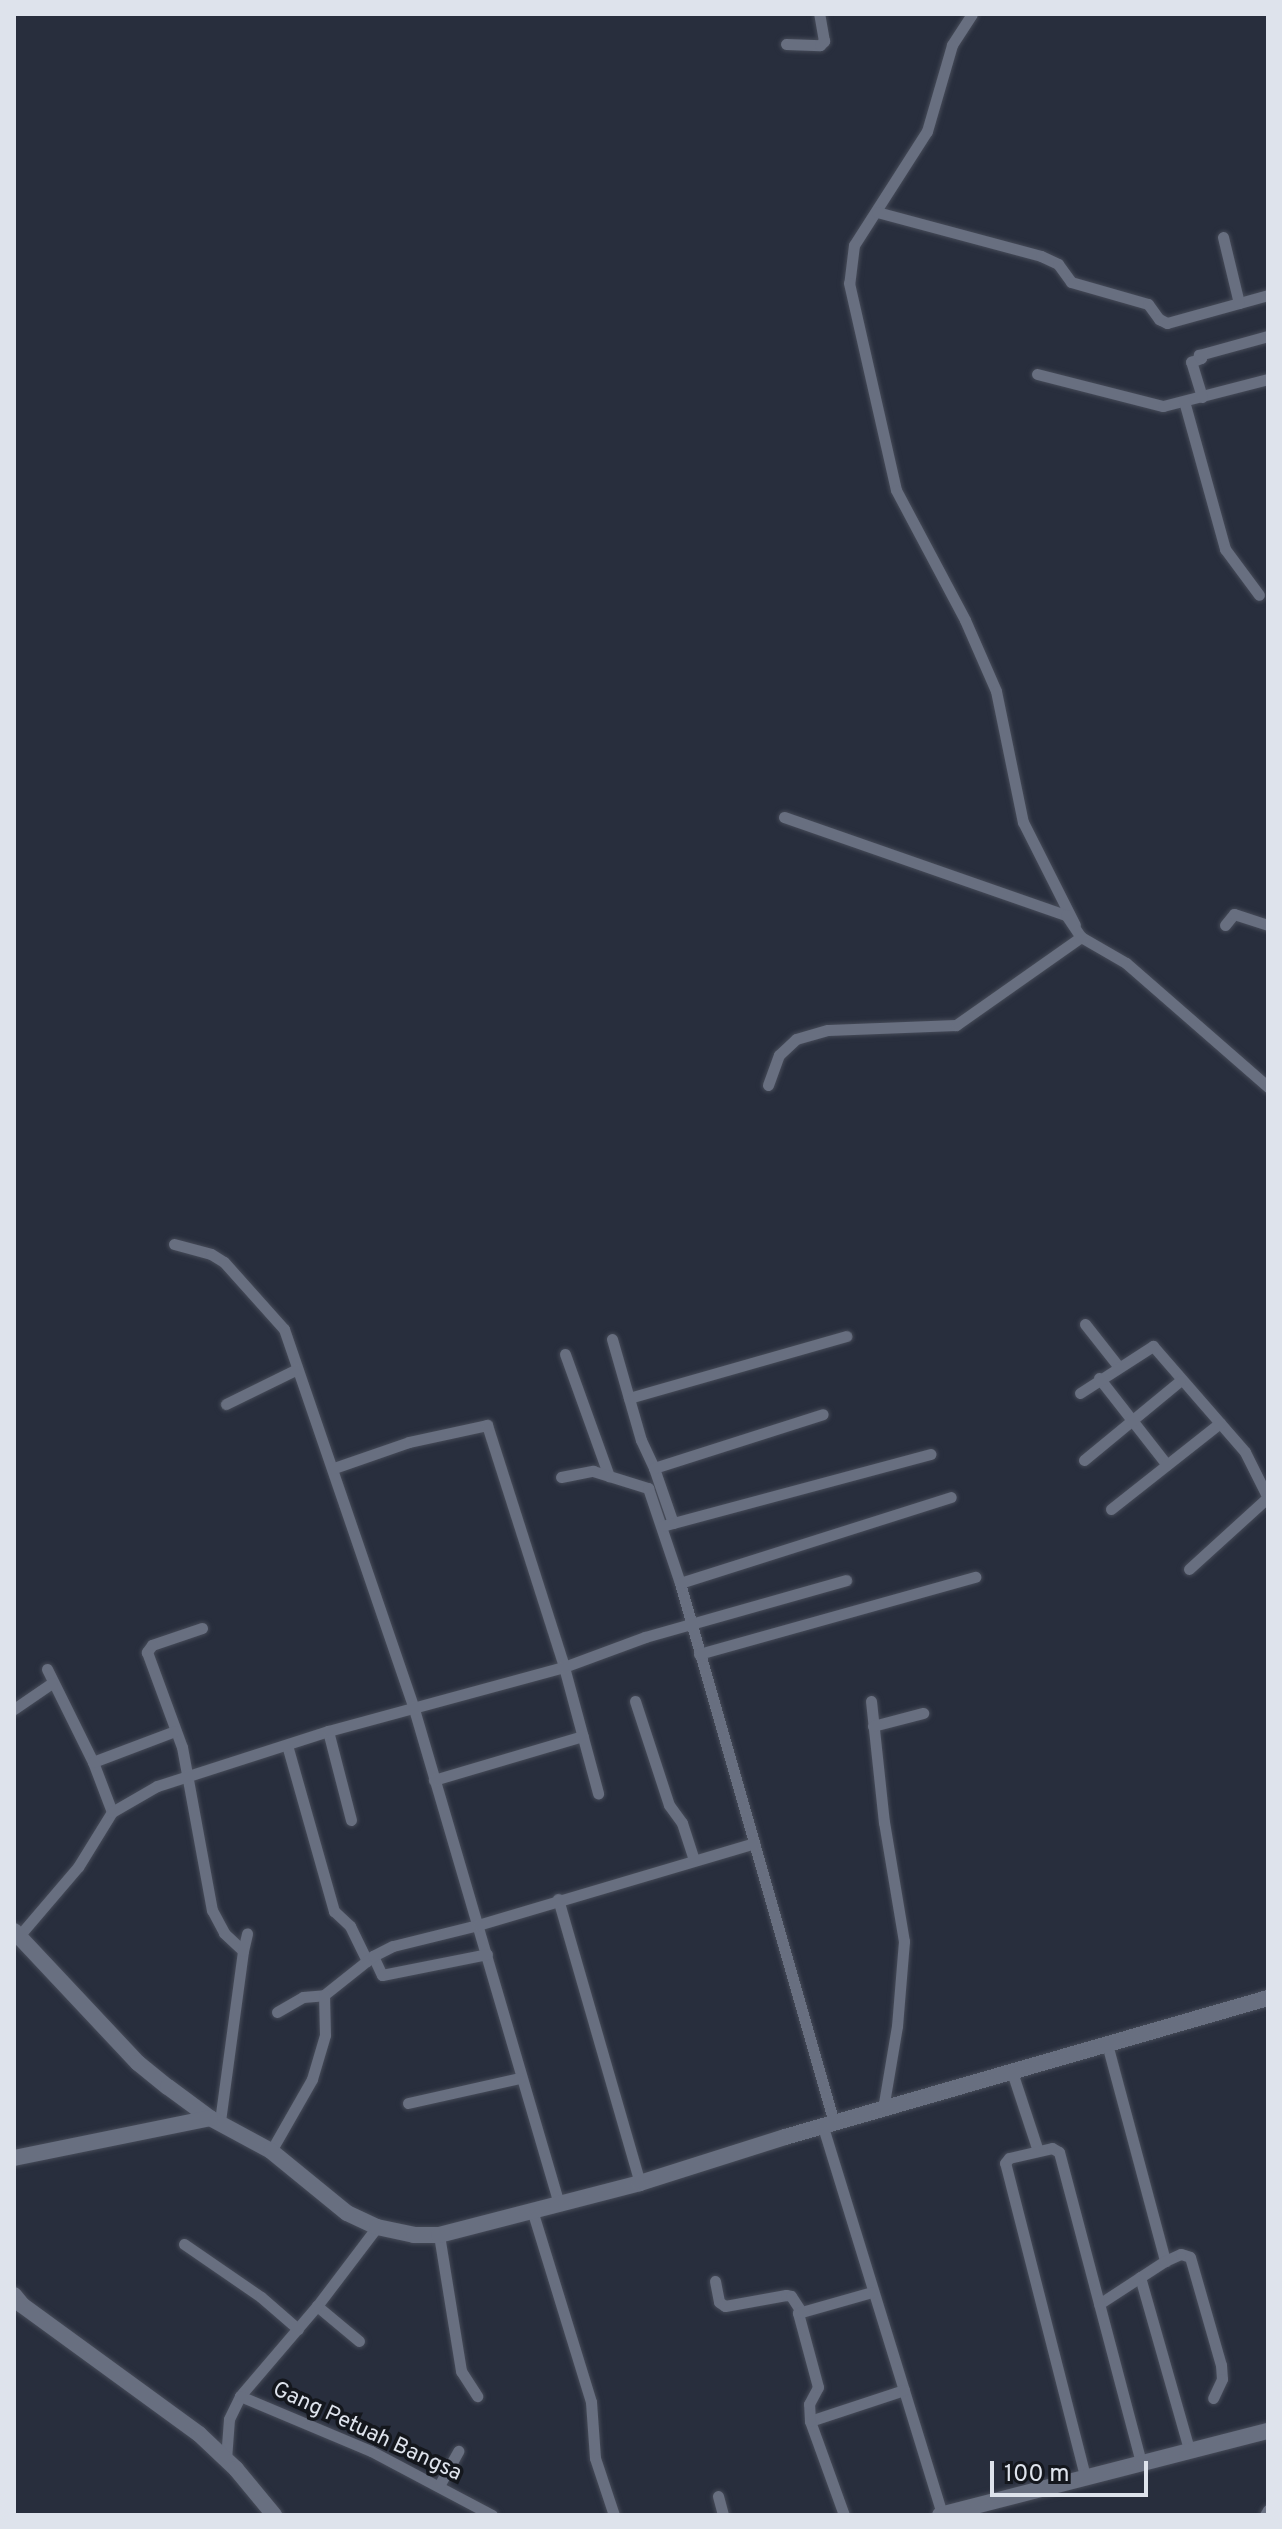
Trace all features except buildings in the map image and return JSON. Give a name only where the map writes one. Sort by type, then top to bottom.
[{"type":"main road","points":[[17,1934],[138,2063],[215,2120],[271,2151],[347,2213],[377,2227],[414,2235],[439,2235],[640,2183],[828,2125],[1268,1998]]},
{"type":"main road","points":[[14,2158],[215,2120]]},
{"type":"main road","points":[[17,2304],[199,2434],[226,2459],[274,2515]]},
{"type":"main road","points":[[941,2515],[1268,2431]]},
{"type":"street","points":[[786,44],[820,45],[824,41],[819,14]]},
{"type":"street","points":[[972,14],[952,45],[927,131],[854,245],[848,275],[889,468],[905,511],[950,589],[996,691],[1023,822],[1081,937],[1126,963],[1268,1087]]},
{"type":"street","points":[[877,212],[1041,256],[1058,264],[1071,282],[1148,304],[1159,319],[1167,323],[1268,295]]},
{"type":"street","points":[[1223,237],[1239,303]]},
{"type":"street","points":[[1202,397],[1191,362],[1201,358],[1199,355],[1268,336]]},
{"type":"street","points":[[1037,374],[1155,405],[1202,397],[1268,379]]},
{"type":"street","points":[[1184,401],[1225,549],[1259,595]]},
{"type":"street","points":[[784,817],[1066,915],[1075,925]]},
{"type":"street","points":[[1225,925],[1234,914],[1268,925]]},
{"type":"street","points":[[768,1085],[779,1055],[796,1039],[828,1030],[956,1025],[1081,937]]},
{"type":"street","points":[[174,1244],[211,1254],[224,1262],[280,1321],[334,1468],[440,1779],[520,2078],[559,2204]]},
{"type":"street","points":[[1085,1324],[1118,1366]]},
{"type":"street","points":[[629,1398],[846,1336]]},
{"type":"street","points":[[612,1339],[641,1440],[654,1468],[690,1625],[754,1843],[872,2292],[941,2515]]},
{"type":"street","points":[[1080,1393],[1153,1346],[1180,1381],[1245,1452],[1267,1498],[1189,1569]]},
{"type":"street","points":[[565,1354],[609,1476]]},
{"type":"street","points":[[226,1404],[297,1369]]},
{"type":"street","points":[[1099,1378],[1167,1465]]},
{"type":"street","points":[[1084,1460],[1180,1381]]},
{"type":"street","points":[[654,1468],[823,1414]]},
{"type":"street","points":[[1111,1509],[1220,1423]]},
{"type":"street","points":[[334,1468],[409,1442],[487,1425],[564,1667],[598,1793]]},
{"type":"street","points":[[667,1524],[931,1454]]},
{"type":"street","points":[[561,1477],[593,1471],[646,1485],[667,1524]]},
{"type":"street","points":[[680,1583],[951,1497]]},
{"type":"street","points":[[699,1654],[975,1577]]},
{"type":"street","points":[[17,1934],[78,1867],[112,1812],[157,1786],[328,1731],[564,1667],[609,1648],[846,1580]]},
{"type":"street","points":[[202,1628],[147,1649],[188,1775],[212,1910],[224,1933],[243,1951]]},
{"type":"street","points":[[47,1669],[93,1762],[112,1812]]},
{"type":"street","points":[[14,1709],[52,1683]]},
{"type":"street","points":[[635,1701],[669,1805],[682,1823],[694,1859]]},
{"type":"street","points":[[871,1701],[884,1822],[904,1941],[897,2026],[883,2109]]},
{"type":"street","points":[[873,1726],[923,1713]]},
{"type":"street","points":[[93,1762],[175,1731]]},
{"type":"street","points":[[328,1731],[351,1820]]},
{"type":"street","points":[[440,1779],[583,1736]]},
{"type":"street","points":[[287,1745],[335,1914],[350,1926],[382,1975],[487,1954]]},
{"type":"street","points":[[277,2012],[303,1997],[324,1995],[370,1959],[393,1946],[478,1925],[754,1843]]},
{"type":"street","points":[[558,1899],[640,2183]]},
{"type":"street","points":[[215,2120],[247,1933]]},
{"type":"street","points":[[271,2151],[312,2079],[325,2035],[324,1995]]},
{"type":"street","points":[[1107,2044],[1165,2261]]},
{"type":"street","points":[[1012,2072],[1038,2151]]},
{"type":"street","points":[[408,2103],[520,2078]]},
{"type":"street","points":[[1085,2476],[1005,2163],[1009,2158],[1052,2148],[1059,2152],[1141,2462]]},
{"type":"street","points":[[532,2210],[591,2402],[595,2458],[614,2515]]},
{"type":"street","points":[[240,2396],[317,2306],[377,2227]]},
{"type":"street","points":[[439,2235],[461,2371],[477,2396]]},
{"type":"street","points":[[184,2244],[261,2297],[298,2329]]},
{"type":"street","points":[[1099,2304],[1165,2261],[1181,2254],[1192,2259],[1221,2365],[1222,2379],[1213,2398]]},
{"type":"street","points":[[1140,2277],[1194,2448]]},
{"type":"street","points":[[715,2281],[719,2302],[725,2306],[789,2295],[800,2310],[805,2347],[818,2387],[809,2404],[810,2421],[844,2515]]},
{"type":"street","points":[[800,2310],[872,2292]]},
{"type":"street","points":[[317,2306],[359,2341]]},
{"type":"street","points":[[810,2421],[904,2390]]},
{"type":"street","name":"Gang Petuah Bangsa","points":[[226,2459],[229,2419],[240,2396],[440,2484],[492,2515]]},
{"type":"street","points":[[440,2484],[458,2451]]},
{"type":"street","points":[[718,2496],[723,2515]]}]
